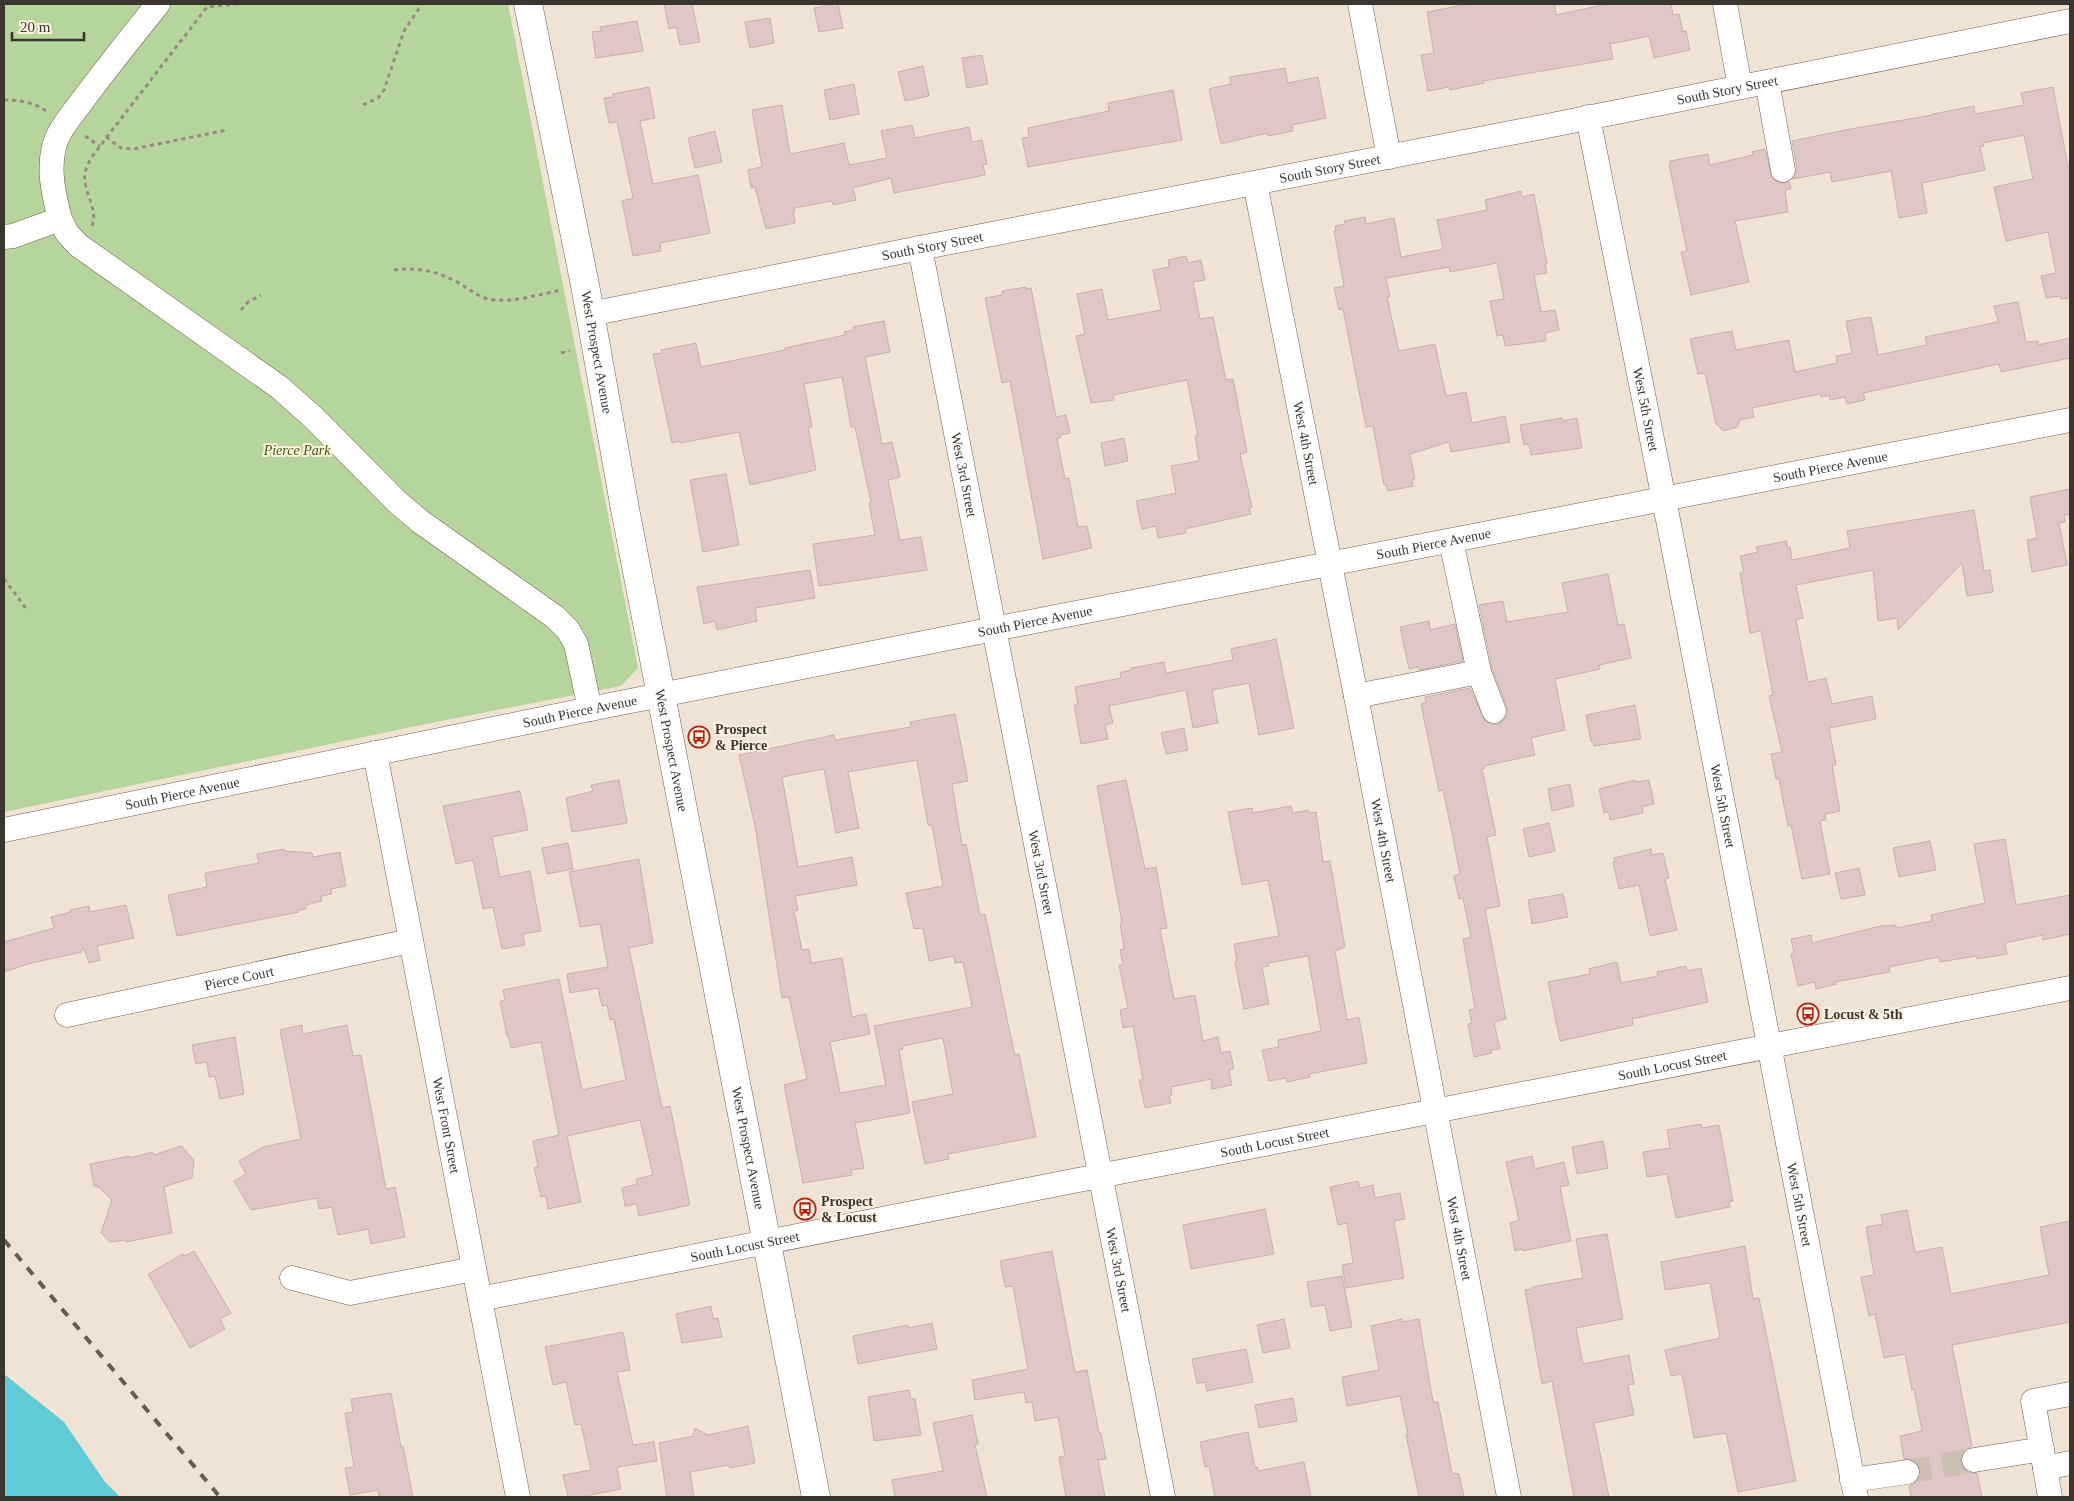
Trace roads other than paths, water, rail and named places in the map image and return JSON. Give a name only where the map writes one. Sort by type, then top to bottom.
[{"type":"main road","name":"West Prospect Avenue","points":[[528,4],[590,314],[661,696],[816,1497]]},
{"type":"street","points":[[158,4],[102,74],[57,138],[52,158],[54,197],[60,219],[67,233],[78,245],[279,387],[314,418],[397,502],[555,616],[568,630],[576,644],[590,709]]},
{"type":"street","points":[[1360,4],[1389,157]]},
{"type":"street","points":[[1725,4],[1740,87]]},
{"type":"street","name":"South Story Street","points":[[590,314],[1767,82],[2070,20]]},
{"type":"street","points":[[1767,82],[1783,170]]},
{"type":"street","name":"West 5th Street","points":[[1588,117],[1664,500],[1854,1488]]},
{"type":"street","name":"West 4th Street","points":[[1255,183],[1356,696],[1509,1497]]},
{"type":"street","points":[[4,237],[14,236],[60,219]]},
{"type":"street","name":"West 3rd Street","points":[[920,248],[1163,1497]]},
{"type":"street","name":"South Pierce Avenue","points":[[4,830],[590,709],[2070,420]]},
{"type":"street","points":[[1451,541],[1479,672],[1494,711]]},
{"type":"street","points":[[1356,696],[1479,672]]},
{"type":"street","name":"West Front Street","points":[[375,753],[518,1497]]},
{"type":"street","name":"Pierce Court","points":[[67,1015],[410,941]]},
{"type":"street","name":"South Locust Street","points":[[480,1299],[1101,1176],[2070,988]]},
{"type":"street","points":[[292,1278],[350,1292],[474,1269]]},
{"type":"street","points":[[2050,1497],[2033,1401],[2070,1394]]},
{"type":"street","points":[[1974,1460],[2044,1458],[2070,1463]]},
{"type":"street","points":[[1854,1488],[1907,1472]]},
{"type":"water","points":[[4,1374],[64,1422],[105,1482],[120,1497],[4,1497]]},
{"type":"tunnel","points":[[1907,1472],[1974,1460]]},
{"type":"railway","points":[[4,1240],[220,1497]]},
{"type":"place","name":"Prospect & Pierce","points":[[699,737]]},
{"type":"place","name":"Locust & 5th","points":[[1808,1014]]},
{"type":"place","name":"Prospect & Locust","points":[[805,1209]]},
{"type":"park label","name":"Pierce Park","points":[[297,450]]}]
